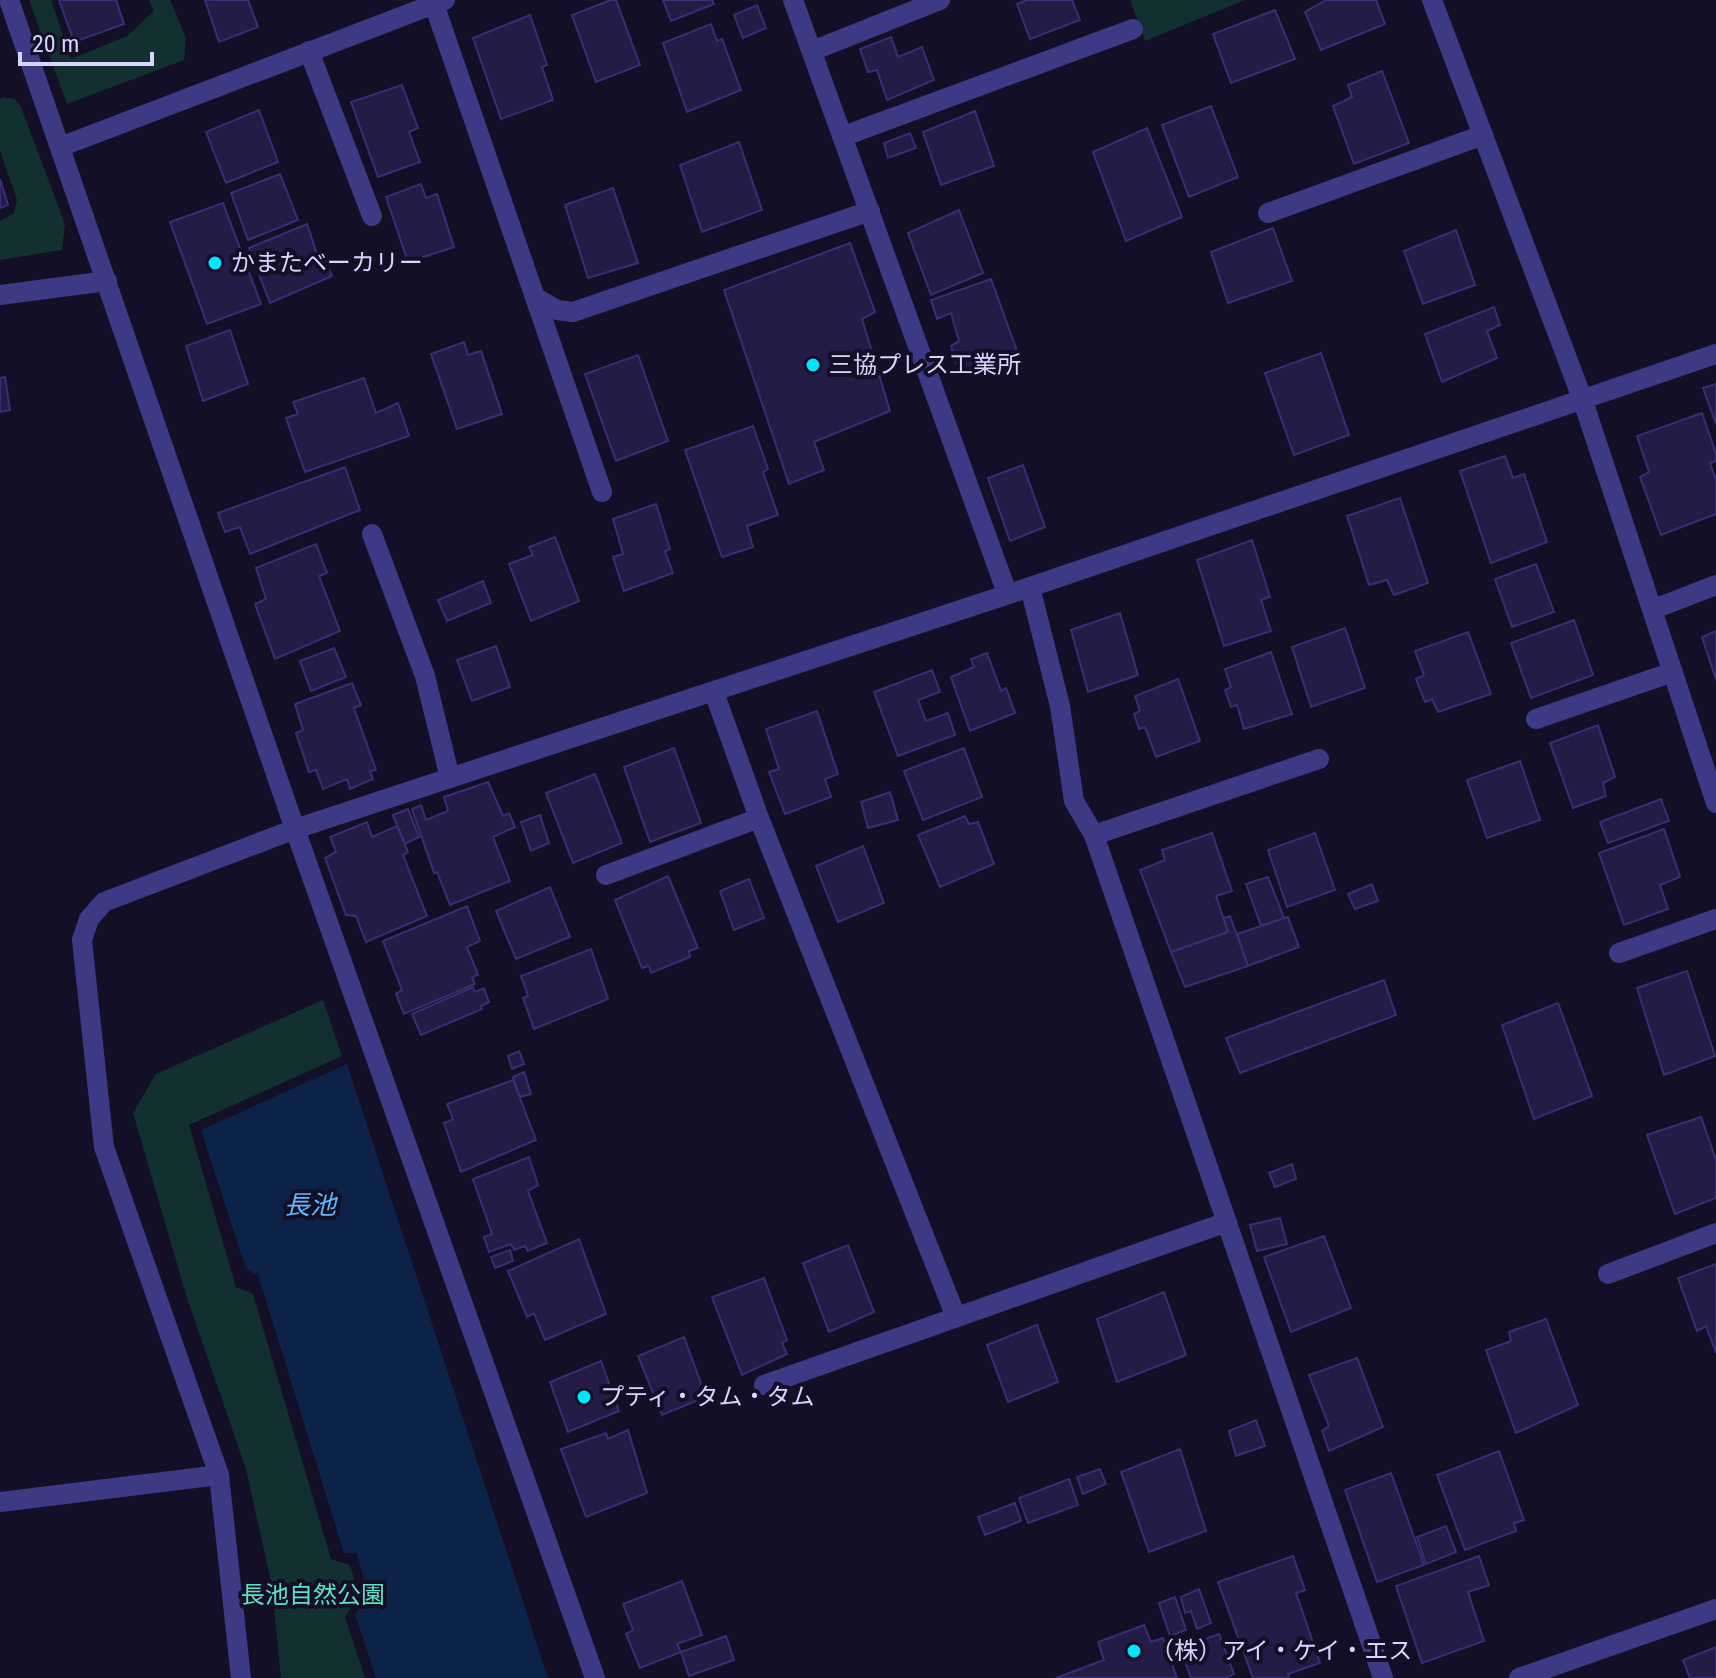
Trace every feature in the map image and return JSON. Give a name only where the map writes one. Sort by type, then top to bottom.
[{"type":"street","points":[[9,0],[295,829],[595,1678]]},
{"type":"street","points":[[793,0],[1007,593]]},
{"type":"street","points":[[812,51],[940,0]]},
{"type":"street","points":[[1436,1],[1582,398],[1716,803]]},
{"type":"street","points":[[60,147],[440,2],[602,492]]},
{"type":"street","points":[[844,136],[1133,29]]},
{"type":"street","points":[[309,51],[372,216]]},
{"type":"street","points":[[1268,213],[1483,135]]},
{"type":"street","points":[[536,298],[557,310],[573,312],[870,211]]},
{"type":"street","points":[[0,295],[107,281]]},
{"type":"street","points":[[241,1678],[219,1475],[104,1147],[82,940],[89,919],[104,902],[295,829],[1030,587],[1716,354]]},
{"type":"street","points":[[372,534],[425,676],[450,778]]},
{"type":"street","points":[[1654,609],[1716,585]]},
{"type":"street","points":[[1030,587],[1060,706],[1074,801],[1094,835],[1383,1678]]},
{"type":"street","points":[[1536,719],[1673,672]]},
{"type":"street","points":[[714,692],[759,818],[956,1317]]},
{"type":"street","points":[[1094,835],[1319,759]]},
{"type":"street","points":[[606,875],[759,818]]},
{"type":"street","points":[[1619,953],[1716,919]]},
{"type":"street","points":[[764,1385],[1227,1222]]},
{"type":"street","points":[[1608,1274],[1716,1233]]},
{"type":"street","points":[[0,1502],[219,1475]]},
{"type":"street","points":[[1519,1678],[1716,1609]]},
{"type":"green space","points":[[29,0],[51,0],[71,59],[127,36],[154,11],[149,0],[170,0],[186,38],[184,60],[67,104]]},
{"type":"green space","points":[[1130,0],[1245,0],[1145,41]]},
{"type":"green space","points":[[0,99],[14,99],[21,107],[65,224],[62,250],[0,260],[0,221],[14,213],[17,200],[0,151]]},
{"type":"green space","name":"長池自然公園","points":[[323,1000],[342,1056],[189,1125],[236,1287],[253,1294],[331,1559],[350,1565],[359,1595],[345,1617],[365,1678],[281,1678],[272,1586],[246,1469],[187,1298],[133,1113],[156,1074]]},
{"type":"water","name":"長池","points":[[347,1064],[548,1678],[376,1678],[355,1614],[368,1597],[357,1553],[344,1553],[258,1275],[246,1269],[201,1130]]},
{"type":"building","points":[[59,0],[116,0],[124,24],[74,42]]},
{"type":"building","points":[[205,0],[248,0],[258,27],[219,42]]},
{"type":"building","points":[[616,0],[640,65],[596,82],[572,15]]},
{"type":"building","points":[[663,0],[712,0],[714,4],[671,21]]},
{"type":"building","points":[[1027,0],[1072,0],[1080,20],[1030,39],[1017,4]]},
{"type":"building","points":[[1326,0],[1376,0],[1385,24],[1321,50],[1305,12]]},
{"type":"building","points":[[757,5],[766,28],[743,38],[734,15]]},
{"type":"building","points":[[1275,10],[1295,59],[1231,83],[1213,34]]},
{"type":"building","points":[[530,15],[547,65],[542,67],[553,100],[501,119],[473,38]]},
{"type":"building","points":[[711,24],[717,41],[722,39],[741,90],[687,112],[663,43]]},
{"type":"building","points":[[891,37],[898,57],[922,47],[934,80],[887,100],[877,70],[868,72],[860,49]]},
{"type":"building","points":[[1382,71],[1409,143],[1354,164],[1333,106],[1352,97],[1348,85]]},
{"type":"building","points":[[402,85],[418,128],[409,132],[420,162],[378,177],[351,102]]},
{"type":"building","points":[[1211,106],[1238,177],[1189,197],[1162,125]]},
{"type":"building","points":[[259,110],[278,162],[226,183],[206,132]]},
{"type":"building","points":[[975,111],[994,166],[941,185],[923,132]]},
{"type":"building","points":[[1147,128],[1182,217],[1126,241],[1093,152]]},
{"type":"building","points":[[910,133],[916,148],[888,158],[884,143]]},
{"type":"building","points":[[739,142],[762,210],[702,232],[680,165]]},
{"type":"building","points":[[280,174],[298,220],[248,240],[231,193]]},
{"type":"building","points":[[0,179],[8,205],[0,208]]},
{"type":"building","points":[[421,184],[426,198],[437,194],[454,247],[408,262],[386,197]]},
{"type":"building","points":[[613,188],[638,263],[588,278],[565,205]]},
{"type":"building","name":"かまたベーカリー","points":[[223,203],[261,304],[207,324],[170,222]]},
{"type":"building","points":[[959,210],[983,273],[931,295],[908,233]]},
{"type":"building","points":[[307,224],[319,260],[324,258],[332,276],[270,303],[249,248]]},
{"type":"building","points":[[1273,228],[1292,281],[1228,303],[1211,252]]},
{"type":"building","points":[[1456,230],[1475,285],[1423,304],[1404,251]]},
{"type":"building","name":"三協プレス工業所","points":[[850,243],[875,312],[862,319],[890,411],[814,442],[824,470],[789,484],[724,290]]},
{"type":"building","points":[[991,279],[1017,351],[959,373],[951,346],[959,341],[951,313],[937,319],[931,300]]},
{"type":"building","points":[[1494,307],[1500,325],[1487,331],[1497,358],[1442,382],[1425,334]]},
{"type":"building","points":[[230,330],[248,384],[203,401],[186,346]]},
{"type":"building","points":[[464,342],[468,355],[481,351],[502,414],[457,429],[431,354]]},
{"type":"building","points":[[1321,353],[1349,435],[1294,455],[1265,373]]},
{"type":"building","points":[[638,355],[668,441],[616,461],[585,374]]},
{"type":"building","points":[[5,377],[10,410],[0,412],[0,378]]},
{"type":"building","points":[[364,378],[376,413],[398,403],[409,436],[305,472],[286,418],[298,414],[293,402]]},
{"type":"building","points":[[1716,384],[1716,424],[1703,388]]},
{"type":"building","points":[[1702,413],[1716,454],[1716,461],[1710,463],[1716,480],[1716,514],[1661,535],[1640,477],[1649,472],[1637,436]]},
{"type":"building","points":[[753,426],[768,469],[763,472],[778,515],[747,526],[753,547],[722,557],[685,450]]},
{"type":"building","points":[[1505,456],[1513,478],[1524,474],[1547,542],[1491,563],[1460,471]]},
{"type":"building","points":[[1023,465],[1045,527],[1010,541],[988,478]]},
{"type":"building","points":[[345,467],[360,510],[250,554],[240,527],[225,532],[218,513]]},
{"type":"building","points":[[1400,498],[1428,583],[1394,595],[1387,580],[1369,585],[1347,516]]},
{"type":"building","points":[[656,504],[670,549],[665,551],[673,573],[624,591],[613,557],[623,554],[613,519]]},
{"type":"building","points":[[555,537],[579,601],[531,621],[509,564],[533,555],[529,547]]},
{"type":"building","points":[[1252,540],[1270,597],[1261,600],[1271,631],[1224,646],[1197,560]]},
{"type":"building","points":[[316,544],[327,573],[319,576],[340,631],[275,659],[255,604],[266,599],[256,568]]},
{"type":"building","points":[[1536,564],[1554,612],[1512,627],[1495,579]]},
{"type":"building","points":[[483,581],[491,603],[447,621],[438,600]]},
{"type":"building","points":[[1120,613],[1138,675],[1088,692],[1071,630]]},
{"type":"building","points":[[1574,620],[1593,675],[1531,698],[1511,643]]},
{"type":"building","points":[[1345,628],[1365,688],[1311,707],[1292,647]]},
{"type":"building","points":[[1716,631],[1716,680],[1702,637]]},
{"type":"building","points":[[1468,632],[1491,694],[1438,712],[1432,699],[1425,702],[1416,679],[1424,675],[1415,651]]},
{"type":"building","points":[[496,646],[510,687],[472,701],[457,660]]},
{"type":"building","points":[[334,648],[346,677],[311,691],[300,661]]},
{"type":"building","points":[[1271,652],[1292,714],[1244,729],[1237,705],[1231,707],[1225,690],[1231,687],[1225,669]]},
{"type":"building","points":[[987,653],[1001,691],[1006,688],[1015,713],[970,731],[951,677],[974,667],[971,659]]},
{"type":"building","points":[[932,670],[940,692],[918,700],[926,721],[948,713],[955,735],[898,756],[874,692]]},
{"type":"building","points":[[1178,679],[1200,741],[1156,757],[1145,727],[1139,729],[1134,714],[1140,711],[1135,696]]},
{"type":"building","points":[[352,683],[361,705],[354,708],[376,770],[370,771],[373,779],[350,789],[347,779],[323,789],[316,770],[309,772],[296,733],[303,730],[295,704]]},
{"type":"building","points":[[817,711],[838,774],[825,779],[831,797],[785,814],[769,772],[779,769],[766,729]]},
{"type":"building","points":[[1598,725],[1615,777],[1603,783],[1606,796],[1573,808],[1550,743]]},
{"type":"building","points":[[674,748],[701,823],[650,842],[624,767]]},
{"type":"building","points":[[964,748],[982,797],[923,820],[904,771]]},
{"type":"building","points":[[1520,761],[1540,820],[1487,838],[1467,780]]},
{"type":"building","points":[[595,774],[622,843],[573,863],[546,793]]},
{"type":"building","points":[[488,782],[503,816],[509,813],[515,827],[493,837],[510,881],[450,905],[437,872],[434,873],[412,809],[421,805],[426,820],[448,811],[444,797]]},
{"type":"building","points":[[890,792],[898,820],[868,828],[861,802]]},
{"type":"building","points":[[1661,799],[1669,821],[1608,843],[1600,822]]},
{"type":"building","points":[[408,809],[419,837],[405,844],[393,815]]},
{"type":"building","points":[[540,815],[549,843],[531,851],[521,822]]},
{"type":"building","points":[[965,816],[969,824],[978,822],[994,864],[940,887],[918,835]]},
{"type":"building","points":[[367,822],[372,837],[397,826],[408,852],[403,855],[427,916],[366,942],[356,916],[346,915],[325,858],[336,852],[330,837]]},
{"type":"building","points":[[1664,829],[1680,877],[1660,885],[1668,909],[1624,925],[1599,853]]},
{"type":"building","points":[[1212,833],[1232,891],[1216,896],[1228,932],[1171,952],[1140,870],[1165,860],[1162,850]]},
{"type":"building","points":[[1315,833],[1335,890],[1287,907],[1268,850]]},
{"type":"building","points":[[863,846],[884,903],[838,922],[816,866]]},
{"type":"building","points":[[668,876],[698,948],[689,951],[690,957],[651,973],[649,966],[642,968],[615,900]]},
{"type":"building","points":[[1268,877],[1284,918],[1261,926],[1246,884]]},
{"type":"building","points":[[749,879],[764,918],[734,930],[720,891]]},
{"type":"building","points":[[1372,884],[1378,901],[1355,909],[1348,894]]},
{"type":"building","points":[[550,887],[570,937],[516,959],[496,911]]},
{"type":"building","points":[[467,906],[480,941],[467,947],[478,975],[472,977],[475,984],[404,1014],[396,994],[402,990],[383,941]]},
{"type":"building","points":[[1230,916],[1248,966],[1185,987],[1171,952],[1228,932],[1224,918]]},
{"type":"building","points":[[1288,917],[1299,947],[1248,966],[1237,934]]},
{"type":"building","points":[[591,949],[608,999],[534,1029],[523,998],[528,996],[521,976]]},
{"type":"building","points":[[1687,971],[1715,1056],[1664,1075],[1637,988]]},
{"type":"building","points":[[1384,980],[1396,1015],[1240,1073],[1226,1038]]},
{"type":"building","points":[[473,987],[475,992],[484,988],[489,1002],[481,1006],[482,1009],[421,1035],[412,1014]]},
{"type":"building","points":[[1558,1003],[1592,1096],[1534,1119],[1502,1025]]},
{"type":"building","points":[[519,1051],[524,1064],[512,1069],[508,1056]]},
{"type":"building","points":[[524,1072],[531,1094],[520,1097],[513,1077]]},
{"type":"building","points":[[513,1080],[536,1140],[461,1172],[444,1123],[453,1119],[447,1104]]},
{"type":"building","points":[[1701,1117],[1716,1160],[1716,1198],[1675,1214],[1647,1135]]},
{"type":"building","points":[[529,1157],[538,1185],[528,1191],[547,1243],[528,1251],[525,1246],[514,1250],[511,1244],[489,1252],[484,1237],[492,1234],[473,1179]]},
{"type":"building","points":[[1292,1164],[1296,1179],[1275,1187],[1269,1173]]},
{"type":"building","points":[[1280,1218],[1287,1244],[1257,1251],[1250,1225]]},
{"type":"building","points":[[1324,1236],[1351,1308],[1291,1332],[1264,1257]]},
{"type":"building","points":[[579,1239],[606,1314],[545,1340],[534,1313],[527,1317],[508,1271]]},
{"type":"building","points":[[848,1245],[874,1312],[829,1332],[803,1263]]},
{"type":"building","points":[[510,1250],[513,1261],[495,1268],[491,1257]]},
{"type":"building","points":[[1716,1264],[1716,1353],[1706,1326],[1697,1331],[1678,1278]]},
{"type":"building","points":[[764,1278],[787,1340],[782,1343],[787,1354],[742,1375],[712,1297]]},
{"type":"building","points":[[1164,1292],[1186,1355],[1117,1382],[1097,1319]]},
{"type":"building","points":[[1546,1319],[1578,1405],[1516,1433],[1486,1350],[1511,1341],[1509,1332]]},
{"type":"building","points":[[1037,1325],[1058,1382],[1008,1402],[987,1345]]},
{"type":"building","points":[[684,1337],[706,1397],[662,1415],[638,1356]]},
{"type":"building","points":[[1357,1358],[1383,1427],[1329,1451],[1322,1431],[1329,1426],[1309,1375]]},
{"type":"building","name":"プティ・タム・タム","points":[[601,1361],[619,1411],[568,1432],[550,1382]]},
{"type":"building","points":[[1256,1420],[1265,1446],[1236,1456],[1229,1431]]},
{"type":"building","points":[[628,1430],[647,1493],[586,1517],[561,1449],[606,1433],[608,1439]]},
{"type":"building","points":[[1180,1449],[1206,1531],[1149,1552],[1121,1472]]},
{"type":"building","points":[[1499,1451],[1524,1520],[1514,1523],[1516,1531],[1465,1550],[1437,1475]]},
{"type":"building","points":[[1100,1469],[1106,1484],[1083,1494],[1077,1477]]},
{"type":"building","points":[[1391,1473],[1424,1565],[1377,1582],[1345,1490]]},
{"type":"building","points":[[1069,1479],[1078,1505],[1028,1523],[1019,1498]]},
{"type":"building","points":[[1015,1503],[1021,1521],[985,1535],[978,1517]]},
{"type":"building","points":[[1446,1526],[1456,1552],[1426,1564],[1417,1537]]},
{"type":"building","points":[[1293,1556],[1305,1590],[1296,1593],[1320,1663],[1288,1674],[1289,1678],[1253,1678],[1218,1582]]},
{"type":"building","points":[[1479,1556],[1489,1585],[1468,1592],[1484,1641],[1422,1663],[1396,1586]]},
{"type":"building","points":[[682,1581],[702,1635],[677,1644],[681,1652],[640,1668],[626,1634],[633,1630],[623,1604]]},
{"type":"building","points":[[1199,1589],[1211,1623],[1197,1629],[1191,1611],[1185,1613],[1181,1597]]},
{"type":"building","points":[[1175,1597],[1186,1630],[1170,1636],[1159,1603]]},
{"type":"building","name":"（株）アイ・ケイ・エス","points":[[1144,1625],[1151,1642],[1163,1638],[1177,1678],[1056,1678],[1104,1660],[1098,1642]]},
{"type":"building","points":[[1219,1634],[1234,1674],[1225,1678],[1191,1678],[1180,1648]]},
{"type":"building","points":[[726,1636],[734,1660],[689,1676],[681,1652]]},
{"type":"building","points":[[1716,1647],[1716,1678],[1690,1678],[1683,1660]]},
{"type":"place","name":"かまたベーカリー","points":[[215,263]]},
{"type":"place","name":"三協プレス工業所","points":[[813,365]]},
{"type":"place","name":"プティ・タム・タム","points":[[584,1397]]},
{"type":"place","name":"（株）アイ・ケイ・エス","points":[[1134,1651]]}]
